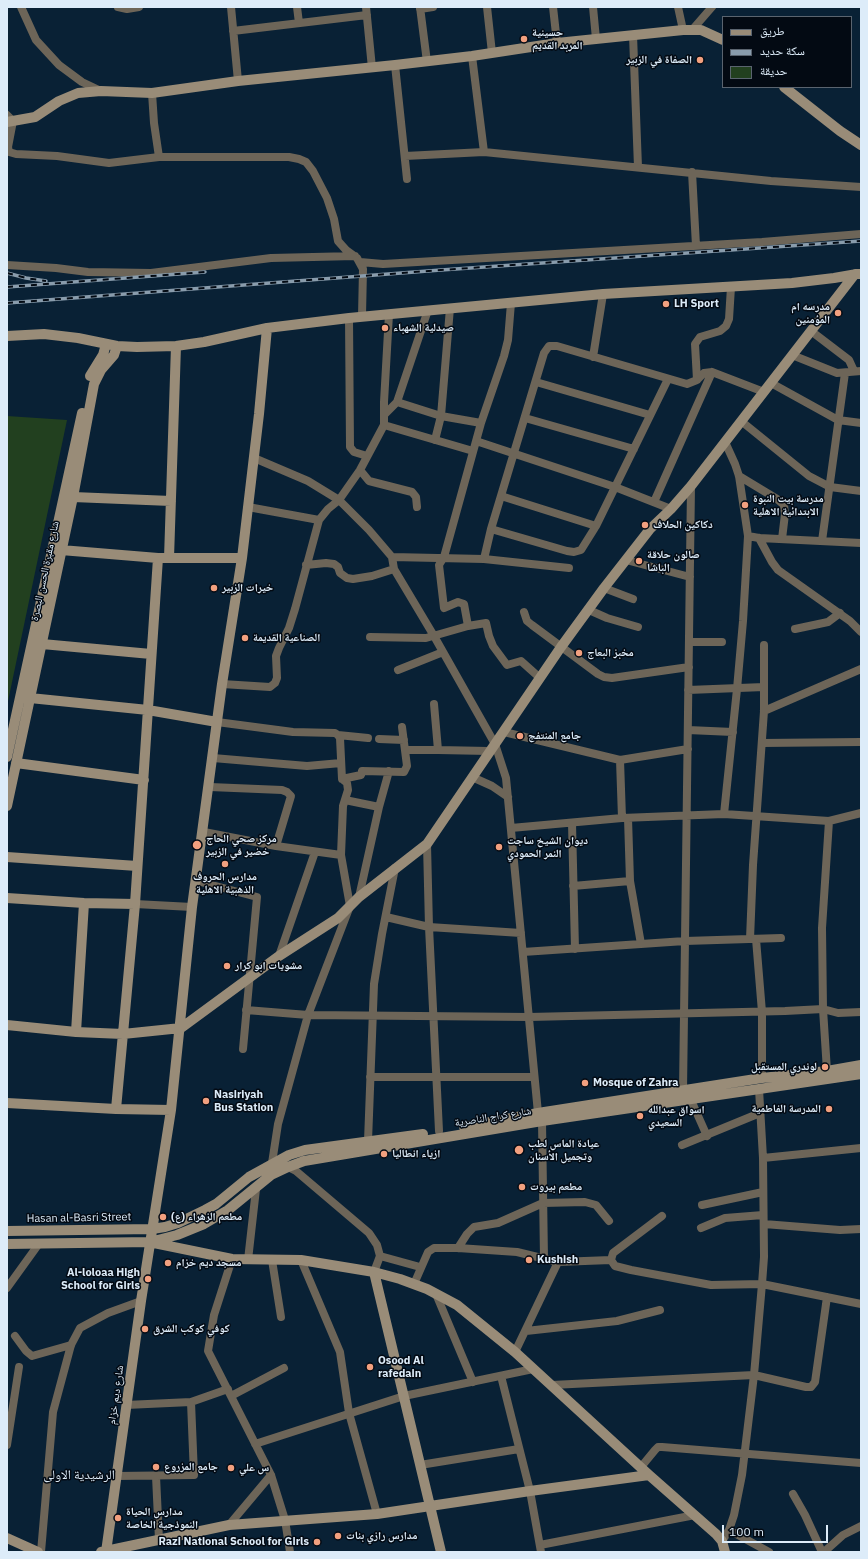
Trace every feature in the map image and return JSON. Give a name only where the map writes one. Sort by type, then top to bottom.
[{"type":"street","points":[[21,7],[36,40],[59,65],[82,82],[101,90]]},
{"type":"street","points":[[118,7],[126,9],[139,7]]},
{"type":"street","points":[[231,7],[238,80]]},
{"type":"street","points":[[297,7],[299,23]]},
{"type":"street","points":[[427,62],[420,8],[433,7]]},
{"type":"street","points":[[487,7],[492,53]]},
{"type":"street","points":[[553,7],[557,43]]},
{"type":"street","points":[[593,7],[596,39]]},
{"type":"street","points":[[678,7],[688,30]]},
{"type":"street","points":[[688,30],[712,7]]},
{"type":"street","points":[[233,31],[299,23],[366,11],[372,68]]},
{"type":"street","points":[[362,316],[363,270],[358,259],[346,250],[338,241],[334,219],[327,198],[313,171],[306,162],[289,157],[159,157],[109,163],[57,156],[16,154],[8,152],[9,120],[35,117],[59,101],[78,93],[101,90],[152,93],[238,80],[427,62],[557,43],[688,30],[701,30],[711,33],[722,39]]},
{"type":"street","points":[[633,35],[638,167]]},
{"type":"street","points":[[472,56],[484,152]]},
{"type":"street","points":[[395,65],[407,179]]},
{"type":"street","points":[[785,88],[840,131],[861,145]]},
{"type":"street","points":[[152,93],[154,123],[159,157]]},
{"type":"street","points":[[405,156],[484,152],[772,181],[861,187]]},
{"type":"street","points":[[692,172],[696,246]]},
{"type":"street","points":[[7,265],[56,268],[88,272],[151,273],[271,258],[358,259],[383,264],[696,246],[861,234]]},
{"type":"street","points":[[7,336],[44,334],[117,346],[176,346],[204,342],[267,328],[362,316],[603,294],[813,281],[859,273]]},
{"type":"street","points":[[7,1025],[76,1032],[123,1034],[181,1028],[279,956],[338,918],[360,897],[427,844],[561,647],[604,588],[650,529],[671,509],[691,486],[792,355],[859,273]]},
{"type":"street","points":[[697,380],[695,344],[700,337],[720,331],[726,326],[729,319],[731,287]]},
{"type":"street","points":[[593,357],[603,294]]},
{"type":"street","points":[[468,626],[464,604],[458,602],[444,608],[439,565],[444,557],[481,423],[508,340],[511,303]]},
{"type":"street","points":[[435,440],[441,416],[450,308]]},
{"type":"street","points":[[385,414],[397,402],[428,310]]},
{"type":"street","points":[[222,684],[270,687],[275,683],[277,678],[276,656],[289,628],[319,520],[328,509],[339,500],[360,470],[384,425],[389,314]]},
{"type":"street","points":[[349,318],[350,447],[354,452],[367,456]]},
{"type":"street","name":"شارع ديم خزام","points":[[104,1552],[117,1476],[141,1301],[171,1110],[181,1028],[192,907],[204,832],[222,684],[242,558],[267,328]]},
{"type":"street","points":[[792,355],[834,372],[845,373],[857,371],[849,360],[811,331]]},
{"type":"street","name":"شارع مقبرة الحسن البصرة","points":[[7,758],[88,383],[94,367],[103,354],[106,344]]},
{"type":"street","name":"شارع مقبرة الحسن البصرة","points":[[7,804],[73,497],[94,384],[101,370],[114,355],[117,346]]},
{"type":"street","points":[[116,1109],[135,904],[151,654],[171,501],[176,346]]},
{"type":"street","points":[[484,559],[491,529],[544,353],[549,346],[557,346],[668,380],[687,384],[697,380],[704,373],[712,372],[764,392]]},
{"type":"street","points":[[654,502],[712,372]]},
{"type":"street","points":[[822,541],[845,373]]},
{"type":"street","points":[[491,529],[574,552],[581,550],[596,526],[668,380]]},
{"type":"street","points":[[536,382],[650,415]]},
{"type":"street","points":[[771,383],[838,420],[861,423]]},
{"type":"street","points":[[397,402],[441,416],[481,423]]},
{"type":"street","points":[[525,418],[634,449]]},
{"type":"street","points":[[741,421],[809,476],[830,487],[861,491]]},
{"type":"street","points":[[384,425],[473,451]]},
{"type":"street","points":[[476,441],[514,455],[615,487],[671,509]]},
{"type":"street","points":[[724,814],[743,622],[748,536],[738,476],[735,464],[725,442]]},
{"type":"street","points":[[254,458],[308,481],[339,500],[369,530],[392,557],[394,568],[443,652],[506,778],[534,1078],[540,1117],[544,1259]]},
{"type":"street","points":[[360,470],[369,480],[412,492],[416,497],[417,506]]},
{"type":"street","points":[[738,476],[777,499],[784,505],[785,514],[782,539]]},
{"type":"street","points":[[683,1091],[691,486]]},
{"type":"street","points":[[501,496],[596,526]]},
{"type":"street","points":[[73,497],[171,501]]},
{"type":"street","points":[[248,507],[319,520]]},
{"type":"street","points":[[748,536],[759,538],[861,543]]},
{"type":"street","points":[[759,538],[778,570],[850,620],[861,632]]},
{"type":"street","points":[[61,550],[164,558],[242,558]]},
{"type":"street","points":[[392,557],[484,559],[569,568]]},
{"type":"street","points":[[626,560],[690,578]]},
{"type":"street","points":[[306,565],[326,563],[334,564],[338,567],[340,573],[347,578],[353,579],[372,576],[394,568]]},
{"type":"street","points":[[604,588],[633,599]]},
{"type":"street","points":[[589,610],[607,618],[638,627]]},
{"type":"street","points":[[524,612],[527,621],[604,677],[612,678],[689,667]]},
{"type":"street","points":[[795,629],[828,622],[840,613]]},
{"type":"street","points":[[370,637],[418,639],[468,626],[486,623],[493,646],[507,665],[521,661],[540,678]]},
{"type":"street","points":[[689,642],[722,642]]},
{"type":"street","points":[[42,644],[151,654]]},
{"type":"street","points":[[762,1078],[762,1012],[753,939],[757,816],[764,711],[764,645]]},
{"type":"street","points":[[398,670],[443,652]]},
{"type":"street","points":[[764,711],[861,669]]},
{"type":"street","points":[[688,690],[764,687]]},
{"type":"street","points":[[30,698],[148,710],[217,722],[293,732],[335,733],[338,735],[368,738]]},
{"type":"street","points":[[434,704],[438,750]]},
{"type":"street","points":[[342,779],[361,775],[362,771],[404,772],[407,766],[402,727]]},
{"type":"street","points":[[688,730],[733,732]]},
{"type":"street","points":[[504,732],[620,760],[688,749]]},
{"type":"street","points":[[272,1163],[278,1124],[308,1015],[350,906],[341,855],[343,806],[348,790],[347,783],[342,779],[340,738],[338,735]]},
{"type":"street","points":[[379,738],[404,740]]},
{"type":"street","points":[[762,743],[861,742]]},
{"type":"street","points":[[405,750],[492,748]]},
{"type":"street","points":[[213,758],[307,766],[341,763]]},
{"type":"street","points":[[620,760],[630,881],[642,944]]},
{"type":"street","points":[[16,763],[144,780]]},
{"type":"street","points":[[360,897],[379,807],[389,771]]},
{"type":"street","points":[[472,777],[492,786],[508,798]]},
{"type":"street","points":[[210,787],[261,788],[288,792],[291,796],[276,846]]},
{"type":"street","points":[[345,800],[379,807]]},
{"type":"street","points":[[511,828],[625,818],[724,814],[829,821],[861,813]]},
{"type":"street","points":[[827,1071],[823,1009],[822,928],[829,821]]},
{"type":"street","points":[[572,823],[575,949]]},
{"type":"street","points":[[204,832],[276,846],[341,855]]},
{"type":"street","points":[[427,844],[429,927],[439,1131]]},
{"type":"street","points":[[279,956],[315,852]]},
{"type":"street","points":[[7,857],[137,866]]},
{"type":"street","points":[[368,1141],[374,1016],[374,984],[395,868]]},
{"type":"street","points":[[197,881],[257,897],[243,1049]]},
{"type":"street","points":[[573,886],[630,881]]},
{"type":"street","points":[[7,898],[84,903],[192,907]]},
{"type":"street","points":[[76,1032],[84,903]]},
{"type":"street","points":[[386,917],[429,927],[521,933]]},
{"type":"street","points":[[522,952],[685,941],[781,938]]},
{"type":"street","points":[[246,1010],[308,1015],[529,1017],[762,1012],[823,1009],[838,1013],[861,1012]]},
{"type":"street","name":"شارع كراج الناصرية","points":[[150,1242],[177,1235],[204,1224],[228,1210],[271,1176],[304,1161],[683,1091],[762,1078],[827,1071],[861,1065]]},
{"type":"street","name":"شارع كراج الناصرية","points":[[152,1229],[178,1223],[216,1204],[249,1177],[272,1163],[289,1155],[305,1150],[540,1117],[691,1100],[861,1074]]},
{"type":"street","points":[[370,1077],[534,1078]]},
{"type":"street","points":[[722,1541],[729,1530],[737,1501],[745,1454],[762,1284],[764,1257],[763,1158],[759,1089]]},
{"type":"street","points":[[691,1100],[707,1136]]},
{"type":"street","points":[[7,1104],[171,1110]]},
{"type":"street","points":[[682,1145],[760,1113]]},
{"type":"street","points":[[763,1158],[861,1148]]},
{"type":"street","points":[[288,1167],[296,1171],[369,1233],[377,1245],[380,1256],[374,1272],[441,1552]]},
{"type":"street","points":[[248,1260],[256,1189]]},
{"type":"street","points":[[702,1205],[763,1192]]},
{"type":"street","points":[[458,1248],[466,1234],[474,1227],[498,1223],[543,1203],[585,1202],[596,1205],[609,1221]]},
{"type":"street","points":[[701,1228],[725,1218],[763,1215]]},
{"type":"street","points":[[610,1260],[613,1253],[662,1216]]},
{"type":"street","points":[[764,1224],[840,1230],[861,1229]]},
{"type":"street","name":"Hasan al-Basri Street","points":[[7,1231],[152,1229]]},
{"type":"street","points":[[7,1244],[38,1245],[150,1242],[232,1259],[301,1260],[374,1272],[414,1284],[457,1305],[515,1352],[649,1475],[716,1534],[722,1541],[725,1552]]},
{"type":"street","points":[[7,1288],[38,1245]]},
{"type":"street","points":[[414,1284],[426,1254],[430,1250],[458,1248],[517,1252],[558,1262],[610,1260]]},
{"type":"street","points":[[380,1256],[420,1267]]},
{"type":"street","points":[[232,1259],[214,1315],[208,1351],[271,1475],[285,1520],[290,1552]]},
{"type":"street","points":[[272,1260],[281,1317]]},
{"type":"street","points":[[301,1260],[340,1352],[349,1413],[377,1514]]},
{"type":"street","points":[[610,1260],[615,1266],[711,1286],[762,1284],[861,1304]]},
{"type":"street","points":[[515,1352],[558,1262]]},
{"type":"street","points":[[436,1294],[473,1382]]},
{"type":"street","points":[[552,1385],[754,1375],[811,1387],[815,1382],[827,1297]]},
{"type":"street","points":[[7,1538],[39,1552],[53,1412],[71,1345],[80,1328],[108,1313],[141,1301]]},
{"type":"street","points":[[526,1331],[616,1321],[660,1310]]},
{"type":"street","points":[[15,1336],[26,1351],[32,1356],[71,1345]]},
{"type":"street","points":[[7,1445],[19,1367]]},
{"type":"street","points":[[126,1405],[191,1402],[230,1392],[284,1368]]},
{"type":"street","points":[[255,1444],[404,1396],[533,1369]]},
{"type":"street","points":[[501,1376],[530,1491],[541,1548],[695,1515]]},
{"type":"street","points":[[117,1476],[194,1475],[191,1402]]},
{"type":"street","points":[[641,1467],[658,1448],[861,1463]]},
{"type":"street","points":[[420,1465],[519,1449]]},
{"type":"street","points":[[229,1525],[271,1475]]},
{"type":"street","points":[[104,1552],[229,1525],[377,1514],[649,1475]]},
{"type":"street","points":[[156,1476],[159,1540]]},
{"type":"street","points":[[793,1494],[823,1552],[843,1535],[861,1526]]},
{"type":"street","points":[[729,1530],[769,1552]]},
{"type":"green space","points":[[7,416],[67,420],[7,706]]},
{"type":"railway","points":[[7,303],[441,270],[861,241]]},
{"type":"railway","points":[[7,287],[205,272]]},
{"type":"railway","points":[[7,273],[46,281]]},
{"type":"place","name":"حسينية المربد القديم","points":[[524,39]]},
{"type":"place","name":"الصفاة في الزبير","points":[[700,60]]},
{"type":"place","name":"LH Sport","points":[[666,304]]},
{"type":"place","name":"مدرسه ام المؤمنين","points":[[838,313]]},
{"type":"place","name":"صيدلية الشهباء","points":[[385,328]]},
{"type":"place","name":"مدرسة بيت النبوة الابتدائية الاهلية","points":[[745,505]]},
{"type":"place","name":"دكاكين الحلاف","points":[[645,525]]},
{"type":"place","name":"صالون حلاقة الباشا","points":[[639,561]]},
{"type":"place","name":"خيرات الزبير","points":[[214,588]]},
{"type":"place","name":"الصناعية القديمة","points":[[245,638]]},
{"type":"place","name":"مخبز البعاج","points":[[579,653]]},
{"type":"place","name":"جامع المنتفج","points":[[520,736]]},
{"type":"place","name":"مركز صحي الحاج خضير في الزبير","points":[[197,845]]},
{"type":"place","name":"ديوان الشيخ ساجت النمر الحمودي","points":[[499,847]]},
{"type":"place","name":"مدارس الحروف الذهبية الاهلية","points":[[225,864]]},
{"type":"place","name":"مشويات ابو كرار","points":[[227,966]]},
{"type":"place","name":"لوندري المستقبل","points":[[825,1067]]},
{"type":"place","name":"Mosque of Zahra","points":[[585,1083]]},
{"type":"place","name":"Nasiriyah Bus Station","points":[[206,1101]]},
{"type":"place","name":"المدرسة الفاطمية","points":[[829,1109]]},
{"type":"place","name":"اسواق عبدالله السعيدي","points":[[640,1116]]},
{"type":"place","name":"عيادة الماس لطب وتجميل الأسنان","points":[[519,1150]]},
{"type":"place","name":"ازياء انطاليا","points":[[384,1154]]},
{"type":"place","name":"مطعم بيروت","points":[[522,1187]]},
{"type":"place","name":"مطعم الزهراء (ع)","points":[[163,1217]]},
{"type":"place","name":"Kushish","points":[[529,1260]]},
{"type":"place","name":"مسجد ديم خزام","points":[[168,1263]]},
{"type":"place","name":"Al-loloaa High School for Girls","points":[[148,1279]]},
{"type":"place","name":"كوفي كوكب الشرق","points":[[145,1329]]},
{"type":"place","name":"Osood Al rafedain","points":[[370,1367]]},
{"type":"place","name":"جامع المزروع","points":[[156,1467]]},
{"type":"place","name":"س علي","points":[[231,1468]]},
{"type":"place","name":"مدارس الحياة النموذجية الخاصة","points":[[118,1518]]},
{"type":"place","name":"مدارس رازي بنات","points":[[338,1536]]},
{"type":"place","name":"Razi National School for Girls","points":[[317,1542]]},
{"type":"district","name":"الرشيدية الاولى","points":[[79,1475]]}]
